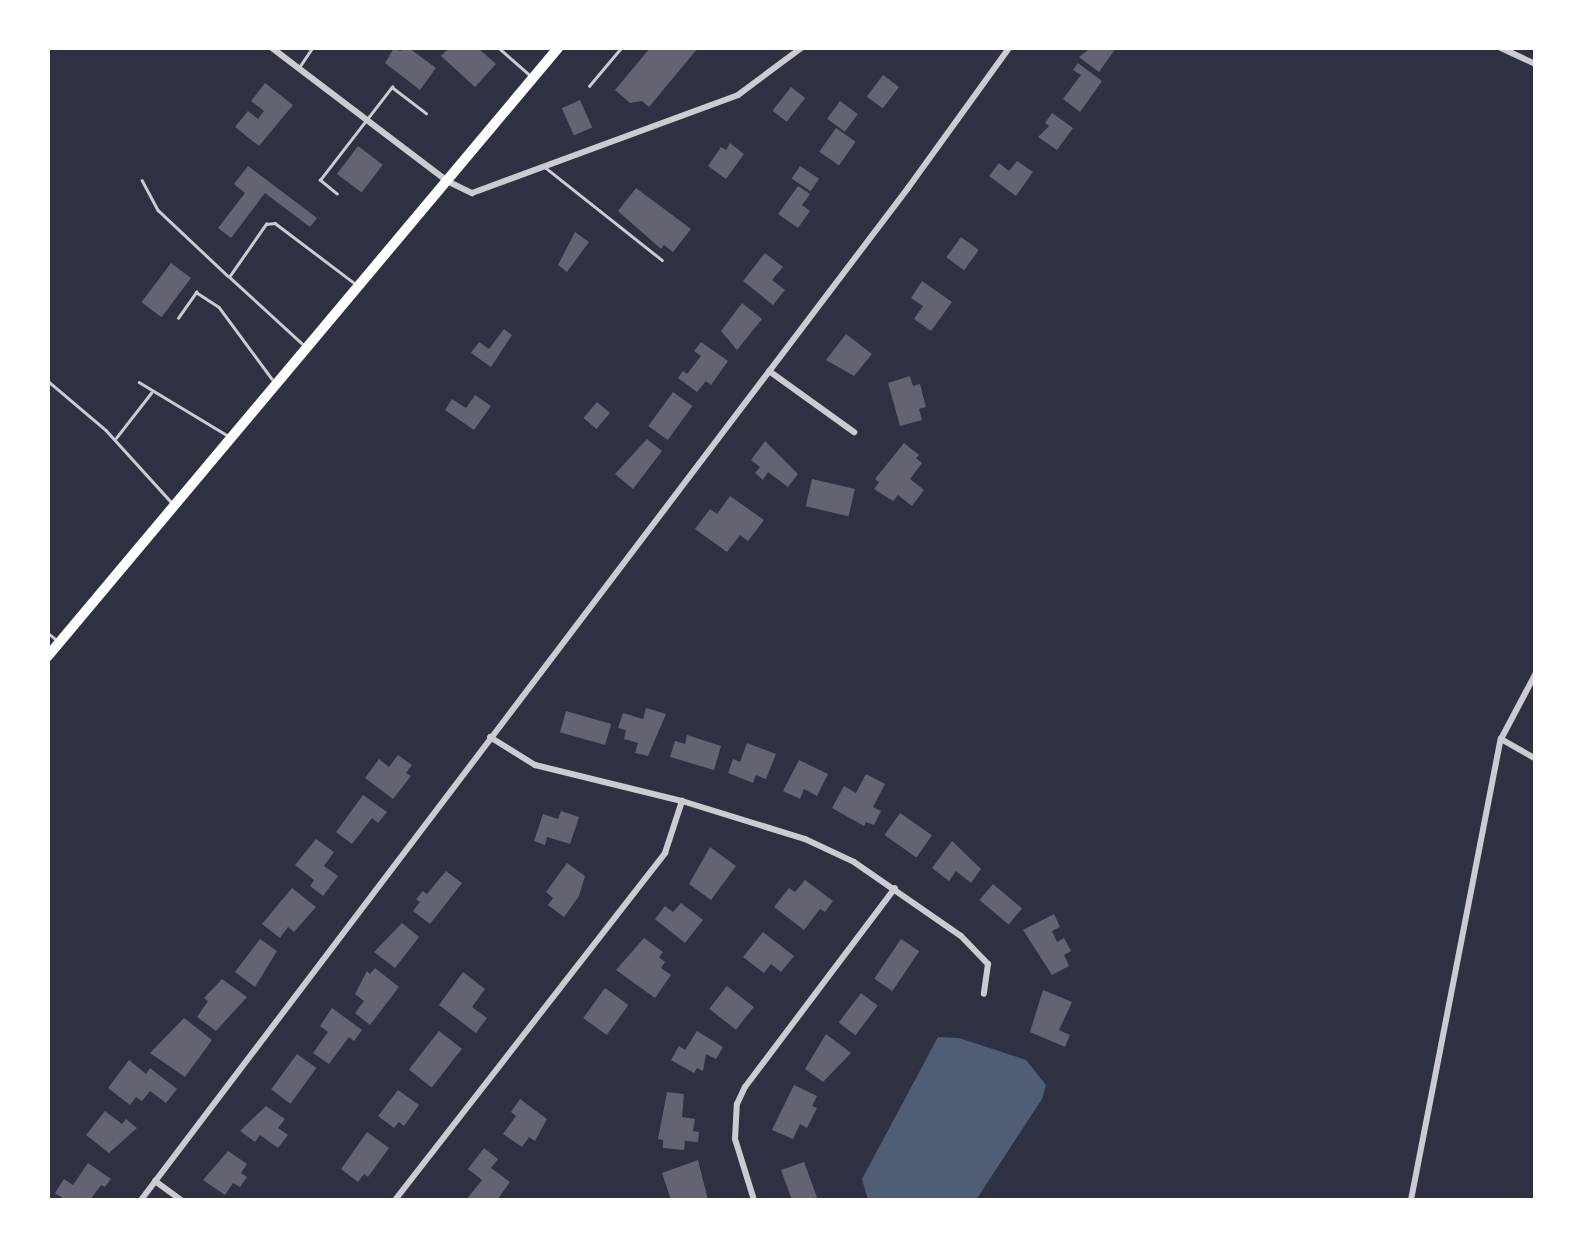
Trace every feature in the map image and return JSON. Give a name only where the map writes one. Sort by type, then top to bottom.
[{"type":"main road","points":[[48,656],[557,48]]},
{"type":"street","points":[[272,48],[447,181],[472,193],[738,94],[801,48]]},
{"type":"street","points":[[141,1200],[769,371],[1008,48]]},
{"type":"street","points":[[1501,48],[1536,64]]},
{"type":"street","points":[[769,371],[854,432]]},
{"type":"street","points":[[1412,1200],[1500,739],[1536,673]]},
{"type":"street","points":[[490,737],[535,765],[682,801],[805,839],[895,888],[961,936],[988,964],[984,994]]},
{"type":"street","points":[[1500,739],[1536,759]]},
{"type":"street","points":[[395,1200],[665,853],[682,801]]},
{"type":"street","points":[[754,1200],[735,1138],[737,1104],[744,1086],[895,888]]},
{"type":"street","points":[[155,1182],[181,1200]]},
{"type":"lane","points":[[299,68],[312,48]]},
{"type":"lane","points":[[499,48],[533,78]]},
{"type":"lane","points":[[589,86],[622,48]]},
{"type":"lane","points":[[337,194],[320,180],[392,86],[426,114]]},
{"type":"lane","points":[[546,168],[662,260]]},
{"type":"lane","points":[[142,180],[158,210],[306,348]]},
{"type":"lane","points":[[229,277],[270,222],[359,286]]},
{"type":"lane","points":[[178,318],[196,292],[219,306],[276,384]]},
{"type":"lane","points":[[48,381],[115,440],[174,505]]},
{"type":"lane","points":[[139,382],[231,437]]},
{"type":"lane","points":[[115,440],[153,391]]},
{"type":"lane","points":[[48,633],[59,642]]},
{"type":"water","points":[[938,1037],[959,1038],[1026,1060],[1046,1085],[1042,1099],[976,1200],[868,1200],[862,1179]]},
{"type":"building","points":[[394,48],[409,48],[436,68],[420,90],[385,63]]},
{"type":"building","points":[[449,48],[478,48],[496,64],[475,87],[441,56]]},
{"type":"building","points":[[650,48],[698,48],[649,107],[642,101],[630,103],[615,90]]},
{"type":"building","points":[[1091,48],[1116,48],[1099,72],[1079,57]]},
{"type":"building","points":[[1078,63],[1102,81],[1080,112],[1063,99],[1081,75],[1073,70]]},
{"type":"building","points":[[883,75],[899,87],[883,109],[867,97]]},
{"type":"building","points":[[265,83],[293,105],[259,146],[235,127],[248,111],[258,119],[264,111],[251,101]]},
{"type":"building","points":[[791,87],[805,98],[787,122],[773,111]]},
{"type":"building","points":[[580,100],[592,127],[574,136],[562,108]]},
{"type":"building","points":[[840,101],[858,114],[845,132],[827,119]]},
{"type":"building","points":[[1052,113],[1073,128],[1057,150],[1038,137],[1049,126],[1045,123]]},
{"type":"building","points":[[836,128],[856,142],[839,166],[819,152]]},
{"type":"building","points":[[730,143],[744,154],[726,179],[708,166],[721,147],[726,150]]},
{"type":"building","points":[[358,146],[383,165],[362,193],[337,174]]},
{"type":"building","points":[[1017,161],[1033,172],[1016,196],[989,176],[999,163],[1009,171]]},
{"type":"building","points":[[248,166],[317,218],[310,227],[265,193],[231,238],[218,228],[245,193],[234,184]]},
{"type":"building","points":[[800,166],[819,179],[811,191],[792,178]]},
{"type":"building","points":[[798,186],[810,194],[802,205],[810,211],[798,228],[778,214]]},
{"type":"building","points":[[636,188],[691,229],[673,252],[664,245],[661,249],[618,211]]},
{"type":"building","points":[[575,232],[589,242],[567,272],[558,265]]},
{"type":"building","points":[[961,237],[979,250],[964,270],[946,257]]},
{"type":"building","points":[[765,253],[783,267],[772,280],[785,290],[773,305],[743,281]]},
{"type":"building","points":[[171,263],[191,278],[161,317],[142,302]]},
{"type":"building","points":[[922,281],[952,302],[931,331],[914,319],[923,306],[911,298]]},
{"type":"building","points":[[742,303],[762,319],[737,350],[721,331]]},
{"type":"building","points":[[504,329],[512,335],[491,367],[471,353],[479,342],[489,349]]},
{"type":"building","points":[[846,334],[872,354],[854,376],[826,360]]},
{"type":"building","points":[[701,342],[728,361],[711,385],[706,381],[697,392],[678,378],[683,371],[687,374],[701,356],[694,351]]},
{"type":"building","points":[[910,376],[913,386],[920,384],[926,407],[919,409],[922,420],[900,426],[888,383]]},
{"type":"building","points":[[673,392],[692,406],[668,440],[648,426]]},
{"type":"building","points":[[475,395],[491,406],[474,430],[445,410],[452,399],[466,408]]},
{"type":"building","points":[[597,402],[610,413],[597,429],[584,418]]},
{"type":"building","points":[[647,439],[662,451],[633,489],[615,474]]},
{"type":"building","points":[[765,441],[798,474],[788,487],[768,472],[763,480],[755,473],[760,467],[751,460]]},
{"type":"building","points":[[904,443],[919,455],[916,458],[922,463],[910,479],[924,490],[912,506],[898,495],[893,501],[874,489],[879,482],[875,479]]},
{"type":"building","points":[[812,479],[855,489],[849,516],[806,506]]},
{"type":"building","points":[[730,496],[764,520],[748,541],[740,535],[727,552],[695,529],[710,509],[717,514]]},
{"type":"building","points":[[646,708],[666,714],[648,756],[635,753],[638,743],[624,739],[626,730],[618,728],[623,713],[643,719]]},
{"type":"building","points":[[566,711],[611,724],[605,745],[560,732]]},
{"type":"building","points":[[687,735],[721,746],[714,770],[670,757],[675,741],[685,744]]},
{"type":"building","points":[[747,743],[776,754],[766,779],[756,775],[753,783],[728,773],[733,759],[740,762]]},
{"type":"building","points":[[398,755],[412,765],[406,773],[411,776],[393,799],[365,778],[379,759],[389,767]]},
{"type":"building","points":[[799,760],[828,774],[817,796],[804,789],[800,799],[783,791]]},
{"type":"building","points":[[866,774],[885,784],[873,807],[881,811],[874,825],[866,822],[864,826],[832,808],[844,786],[856,793]]},
{"type":"building","points":[[363,795],[387,812],[378,823],[372,818],[352,844],[336,832]]},
{"type":"building","points":[[561,811],[579,817],[570,844],[547,837],[545,845],[534,841],[543,814],[558,819]]},
{"type":"building","points":[[900,813],[932,835],[916,857],[885,835]]},
{"type":"building","points":[[316,839],[334,852],[324,866],[338,876],[323,896],[310,886],[314,880],[295,865]]},
{"type":"building","points":[[952,841],[981,869],[971,883],[956,871],[949,881],[932,868]]},
{"type":"building","points":[[710,847],[736,866],[711,900],[689,884]]},
{"type":"building","points":[[567,863],[585,876],[579,896],[564,917],[548,905],[553,898],[546,892]]},
{"type":"building","points":[[446,871],[462,883],[430,924],[413,911],[420,902],[416,899],[423,891],[427,894]]},
{"type":"building","points":[[805,880],[833,901],[825,912],[820,909],[804,930],[774,907],[789,888],[795,892]]},
{"type":"building","points":[[993,884],[1022,908],[1009,925],[980,900]]},
{"type":"building","points":[[292,888],[316,907],[294,932],[288,927],[280,938],[262,924]]},
{"type":"building","points":[[681,903],[703,920],[685,943],[655,919],[665,906],[673,912]]},
{"type":"building","points":[[1054,914],[1060,927],[1052,931],[1057,942],[1064,938],[1071,951],[1064,955],[1069,966],[1052,975],[1023,930]]},
{"type":"building","points":[[402,923],[419,937],[395,968],[374,952]]},
{"type":"building","points":[[763,932],[794,956],[781,972],[771,964],[764,973],[743,957]]},
{"type":"building","points":[[644,938],[663,952],[659,957],[665,962],[661,968],[671,975],[655,998],[616,970]]},
{"type":"building","points":[[260,939],[277,951],[255,987],[235,972]]},
{"type":"building","points":[[901,939],[919,951],[892,991],[874,979]]},
{"type":"building","points":[[375,968],[399,987],[370,1025],[355,1013],[364,1001],[355,994],[367,971],[370,974]]},
{"type":"building","points":[[463,972],[485,989],[472,1007],[487,1018],[476,1033],[439,1005]]},
{"type":"building","points":[[222,979],[247,997],[216,1031],[197,1017],[208,1001],[204,998]]},
{"type":"building","points":[[727,986],[754,1007],[736,1030],[709,1009]]},
{"type":"building","points":[[605,988],[628,1005],[607,1035],[583,1018]]},
{"type":"building","points":[[1043,990],[1072,1002],[1059,1030],[1070,1035],[1065,1047],[1030,1032]]},
{"type":"building","points":[[861,993],[878,1006],[856,1035],[839,1023]]},
{"type":"building","points":[[332,1008],[362,1030],[354,1041],[349,1037],[329,1064],[313,1053],[328,1032],[320,1026]]},
{"type":"building","points":[[184,1018],[212,1040],[185,1077],[150,1053]]},
{"type":"building","points":[[439,1031],[462,1049],[432,1087],[409,1070]]},
{"type":"building","points":[[697,1031],[723,1047],[716,1059],[706,1054],[703,1071],[697,1068],[694,1073],[671,1060],[679,1046],[685,1050]]},
{"type":"building","points":[[826,1034],[851,1053],[823,1082],[805,1069]]},
{"type":"building","points":[[297,1054],[316,1068],[291,1104],[271,1090]]},
{"type":"building","points":[[129,1060],[146,1074],[150,1068],[177,1089],[166,1103],[150,1091],[142,1101],[136,1097],[130,1105],[108,1088]]},
{"type":"building","points":[[794,1085],[817,1096],[812,1106],[817,1108],[807,1128],[800,1124],[793,1139],[772,1130]]},
{"type":"building","points":[[398,1090],[419,1105],[404,1126],[399,1122],[394,1128],[378,1116]]},
{"type":"building","points":[[667,1092],[684,1094],[682,1117],[695,1119],[693,1131],[699,1132],[698,1142],[685,1141],[684,1150],[663,1148],[663,1140],[658,1139]]},
{"type":"building","points":[[520,1099],[547,1119],[535,1141],[529,1137],[522,1147],[503,1134],[516,1116],[511,1112]]},
{"type":"building","points":[[266,1106],[285,1119],[278,1128],[288,1135],[278,1148],[260,1135],[255,1142],[240,1131]]},
{"type":"building","points":[[105,1111],[122,1124],[126,1119],[137,1128],[109,1153],[86,1135]]},
{"type":"building","points":[[367,1132],[389,1148],[368,1177],[364,1174],[358,1182],[341,1169]]},
{"type":"building","points":[[484,1148],[498,1159],[491,1168],[510,1182],[497,1200],[466,1200],[482,1180],[468,1169]]},
{"type":"building","points":[[228,1151],[247,1164],[241,1173],[247,1177],[240,1187],[233,1183],[225,1195],[203,1180]]},
{"type":"building","points":[[698,1160],[708,1200],[671,1200],[662,1173]]},
{"type":"building","points":[[804,1162],[818,1200],[792,1200],[781,1170]]},
{"type":"building","points":[[88,1163],[111,1179],[105,1187],[101,1185],[90,1200],[66,1200],[55,1193],[64,1179],[73,1185]]}]
